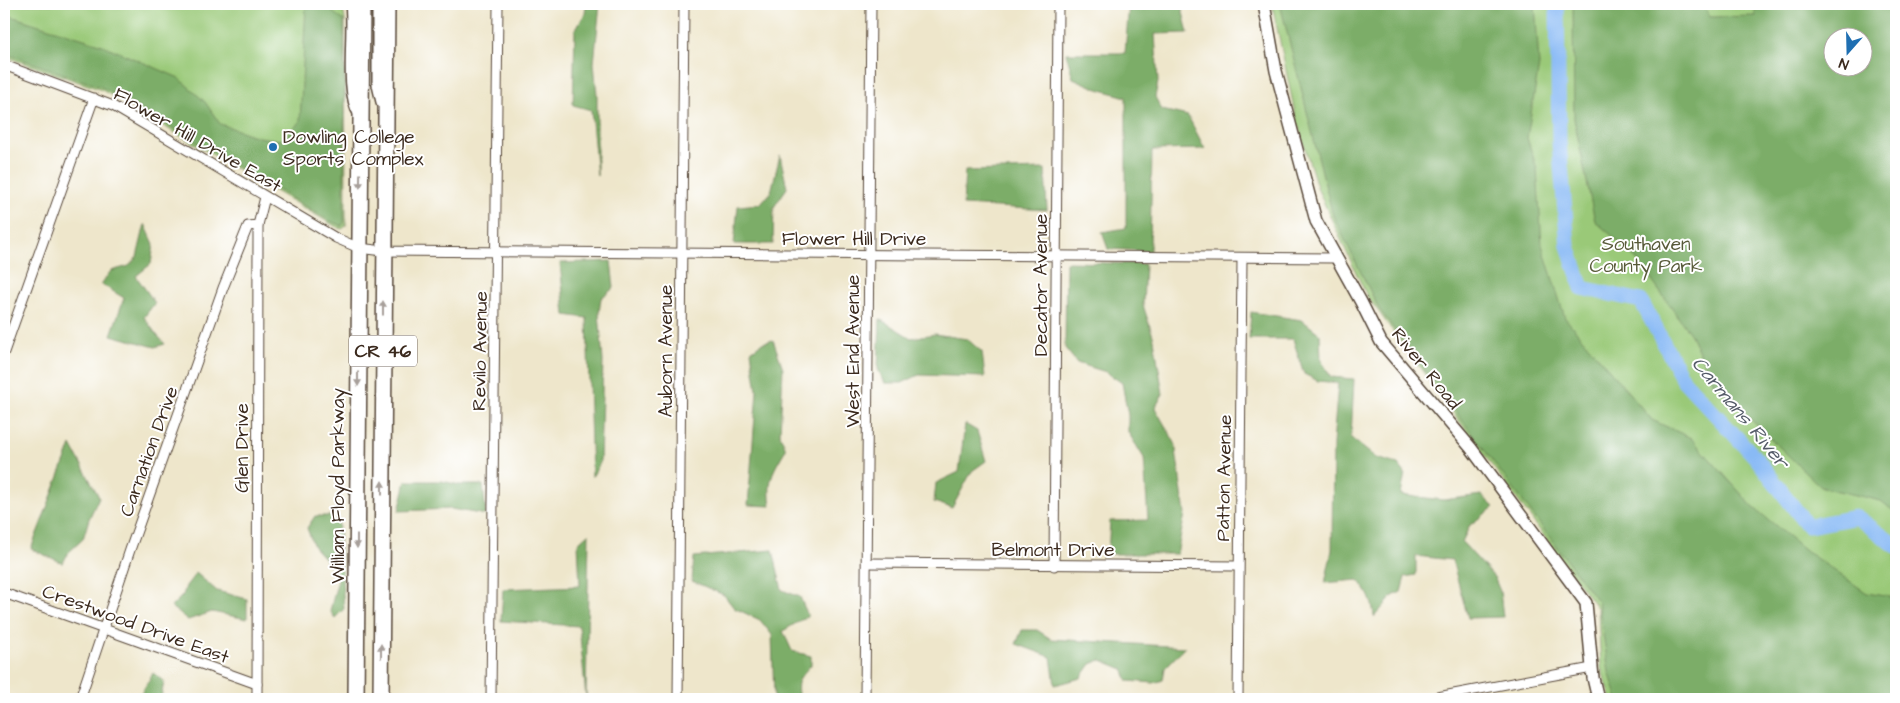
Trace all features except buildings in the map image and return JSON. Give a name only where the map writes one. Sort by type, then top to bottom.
[{"type":"highway","name":"William Floyd Parkway","points":[[362,4],[361,115],[371,249],[381,699]]},
{"type":"highway","name":"William Floyd Parkway","points":[[356,699],[371,249],[385,116],[386,4]]},
{"type":"street","points":[[351,4],[352,89],[356,108],[361,115]]},
{"type":"street","points":[[378,4],[378,85],[385,116]]},
{"type":"street","name":"Revilo Avenue","points":[[491,699],[498,4]]},
{"type":"street","name":"Auborn Avenue","points":[[678,699],[684,4]]},
{"type":"street","name":"West End Avenue","points":[[865,699],[871,4]]},
{"type":"street","name":"Decator Avenue","points":[[1054,566],[1058,4]]},
{"type":"street","name":"River Road","points":[[1264,4],[1276,71],[1316,221],[1381,342],[1471,448],[1586,603],[1592,668],[1598,699]]},
{"type":"street","name":"Flower Hill Drive East","points":[[4,65],[113,106],[336,238],[371,249]]},
{"type":"street","points":[[4,352],[94,98]]},
{"type":"street","name":"Glen Drive","points":[[256,699],[258,225],[265,197]]},
{"type":"street","name":"Carnation Drive","points":[[80,699],[240,243],[248,226],[258,225]]},
{"type":"street","name":"Flower Hill Drive","points":[[371,249],[496,252],[1336,258]]},
{"type":"street","name":"Patton Avenue","points":[[1238,699],[1242,258]]},
{"type":"street","name":"Belmont Drive","points":[[867,563],[1238,566]]},
{"type":"street","name":"Crestwood Drive East","points":[[4,593],[257,684]]},
{"type":"street","points":[[1426,699],[1592,668]]},
{"type":"green space","name":"Dowling College Sports Complex","points":[[4,4],[342,4],[345,20],[346,226],[342,229],[335,226],[102,90],[4,56]]},
{"type":"green space","points":[[306,4],[328,4],[326,7],[344,21],[344,222],[342,226],[330,221],[101,87],[4,53],[4,14],[100,44],[179,78],[205,102],[220,124],[258,137],[281,140],[300,122]]},
{"type":"green space","points":[[586,4],[600,4],[594,63],[597,95],[597,176],[591,110],[573,105],[575,30],[585,14]]},
{"type":"green space","points":[[1129,4],[1181,4],[1188,33],[1155,34],[1158,82],[1155,97],[1162,110],[1188,116],[1205,149],[1152,150],[1150,251],[1108,249],[1102,232],[1126,228],[1126,97],[1098,89],[1073,78],[1066,53],[1125,53]]},
{"type":"green space","name":"Southaven County Park","points":[[1272,4],[1896,4],[1896,699],[1612,699],[1601,668],[1598,609],[1367,296],[1318,190],[1297,122]]},
{"type":"green space","points":[[1280,4],[1535,4],[1539,65],[1527,138],[1537,169],[1542,245],[1565,318],[1652,420],[1691,438],[1753,507],[1810,554],[1867,593],[1896,598],[1896,699],[1618,699],[1609,672],[1598,602],[1379,309],[1333,216]]},
{"type":"green space","points":[[1573,4],[1703,4],[1710,17],[1756,16],[1753,4],[1896,4],[1896,513],[1881,501],[1821,487],[1714,384],[1691,335],[1632,253],[1595,221],[1574,119]]},
{"type":"green space","points":[[780,155],[787,188],[774,207],[773,244],[734,244],[738,206],[760,204],[771,192]]},
{"type":"green space","points":[[1045,169],[1047,210],[963,205],[965,171]]},
{"type":"green space","points":[[145,224],[154,244],[151,264],[136,276],[155,303],[144,317],[165,344],[155,347],[111,335],[124,298],[101,284],[111,271],[129,266],[137,257]]},
{"type":"green space","points":[[611,261],[614,288],[601,298],[599,313],[603,361],[600,463],[592,477],[587,318],[565,315],[560,263]]},
{"type":"green space","points":[[1066,262],[1145,264],[1143,305],[1154,339],[1163,394],[1155,408],[1175,443],[1185,514],[1177,554],[1108,554],[1110,521],[1148,520],[1144,458],[1128,432],[1128,415],[1122,383],[1106,372],[1077,363],[1065,348]]},
{"type":"green space","points":[[1251,312],[1302,320],[1320,334],[1321,360],[1331,377],[1354,379],[1351,438],[1376,458],[1398,464],[1405,473],[1401,495],[1443,500],[1481,495],[1494,507],[1470,525],[1462,542],[1494,577],[1500,591],[1503,617],[1468,618],[1452,560],[1416,556],[1416,575],[1405,577],[1401,592],[1393,596],[1374,617],[1369,597],[1358,580],[1325,583],[1332,550],[1333,444],[1338,383],[1318,381],[1304,374],[1293,339],[1249,339]]},
{"type":"green space","points":[[880,319],[911,338],[935,334],[967,339],[982,352],[985,377],[919,375],[902,383],[885,383],[878,369]]},
{"type":"green space","points":[[773,340],[783,368],[780,434],[786,449],[772,476],[770,489],[771,506],[748,505],[757,391],[751,351],[762,343]]},
{"type":"green space","points":[[965,424],[977,431],[986,461],[972,471],[952,508],[934,502],[936,483],[959,472]]},
{"type":"green space","points":[[71,445],[99,497],[89,519],[83,539],[68,553],[63,563],[31,549]]},
{"type":"green space","points":[[406,481],[442,481],[460,485],[483,485],[486,515],[451,509],[399,511]]},
{"type":"green space","points":[[315,516],[338,516],[344,609],[335,618],[330,611],[338,579],[327,561],[314,547],[307,528]]},
{"type":"green space","points":[[589,533],[586,697],[579,626],[501,621],[503,589],[580,586],[578,543]]},
{"type":"green space","points":[[773,550],[782,590],[800,597],[808,616],[783,631],[792,651],[811,656],[811,665],[799,680],[799,699],[774,699],[772,635],[760,620],[734,608],[724,595],[692,581],[694,557]]},
{"type":"green space","points":[[196,573],[217,591],[247,599],[247,619],[212,612],[188,620],[171,607],[183,595],[186,586]]},
{"type":"green space","points":[[1022,630],[1037,630],[1051,639],[1185,647],[1165,668],[1163,680],[1154,683],[1128,681],[1123,669],[1101,660],[1091,664],[1081,678],[1055,685],[1051,657],[1016,644]]},
{"type":"green space","points":[[153,673],[164,681],[161,699],[138,699]]},
{"type":"waterway","name":"Carmans River","points":[[1557,4],[1559,142],[1568,246],[1582,288],[1641,301],[1684,381],[1756,458],[1808,526],[1857,517],[1896,546]]},
{"type":"place","name":"Dowling College Sports Complex","points":[[273,147]]}]
